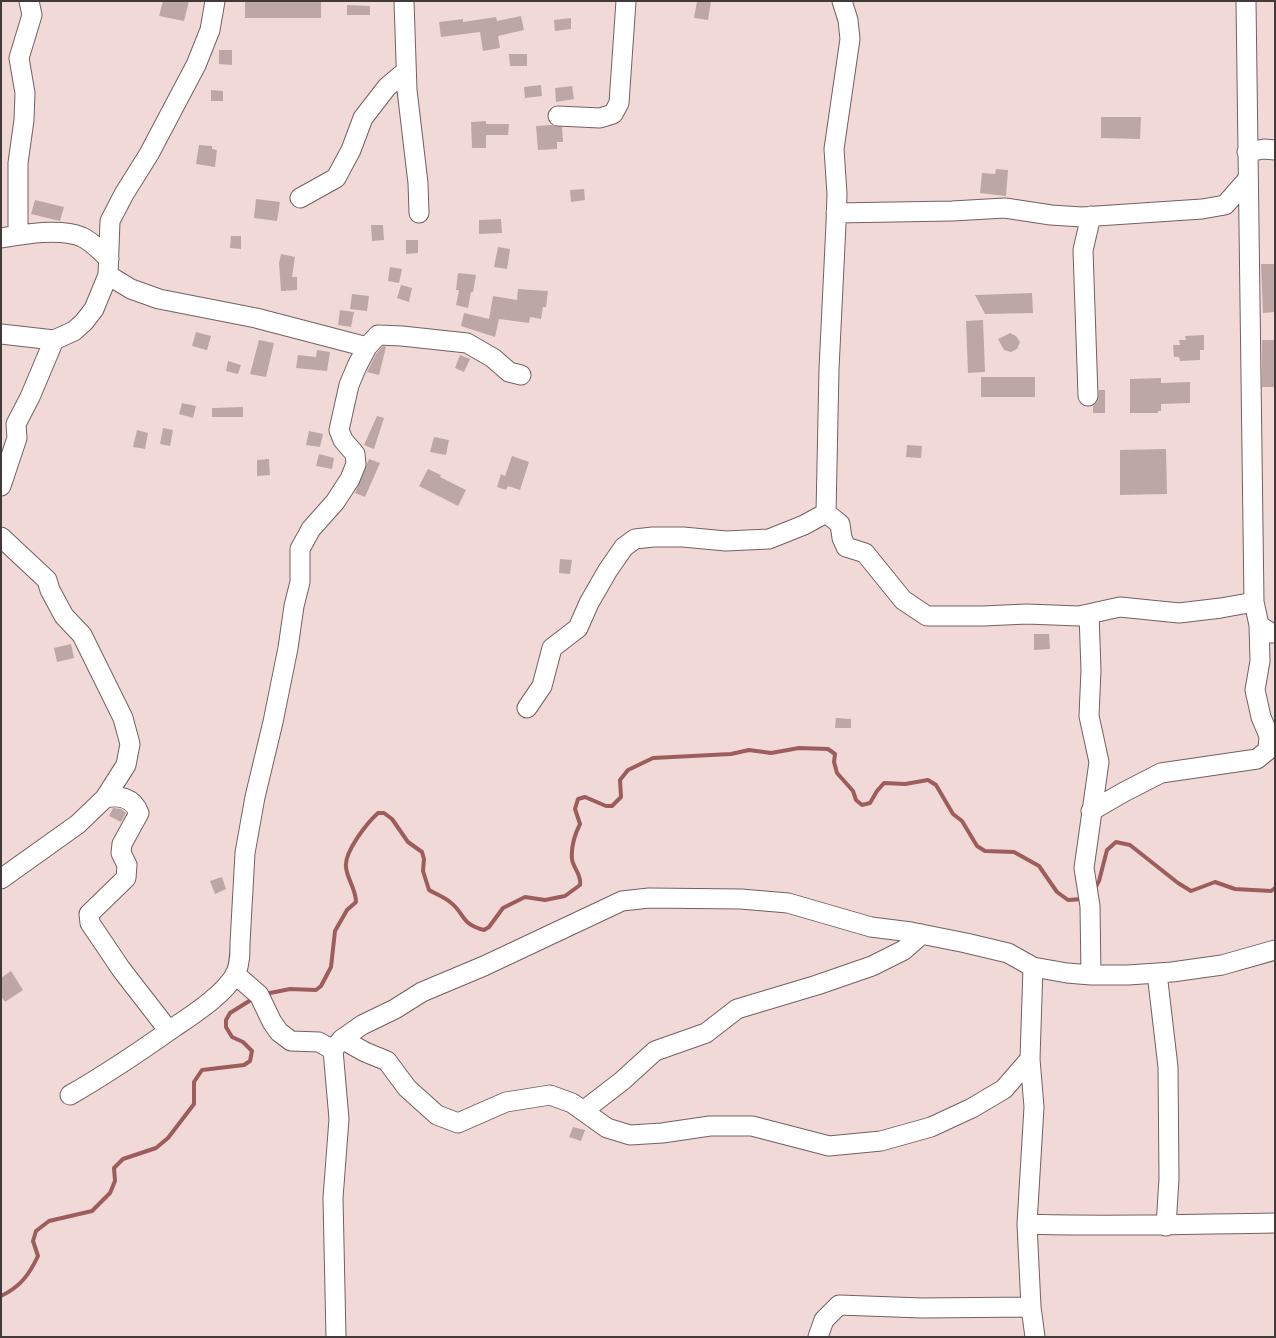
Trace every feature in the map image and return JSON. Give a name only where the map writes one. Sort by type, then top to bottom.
[{"type":"street","points":[[29,1],[32,15],[19,58],[25,93],[24,120],[10,236],[53,232],[82,237],[92,243],[109,267],[131,289],[159,300],[256,318],[367,347]]},
{"type":"street","points":[[1,334],[54,340],[74,331],[94,309],[109,267],[110,221],[149,154],[196,65],[210,30],[214,1]]},
{"type":"street","points":[[404,1],[406,71],[418,183],[419,214]]},
{"type":"street","points":[[558,116],[600,118],[613,114],[619,103],[626,1]]},
{"type":"street","points":[[826,513],[829,369],[836,213],[834,149],[850,39],[848,20],[842,1]]},
{"type":"street","points":[[1091,811],[1161,773],[1256,759],[1268,750],[1269,736],[1255,690],[1267,629],[1254,602],[1246,1]]},
{"type":"street","points":[[300,198],[336,178],[351,150],[363,118],[388,87],[406,71]]},
{"type":"street","points":[[1247,152],[1264,149],[1275,150]]},
{"type":"street","points":[[836,213],[1005,208],[1051,215],[1091,216],[1202,210],[1225,205],[1247,180]]},
{"type":"street","points":[[1088,396],[1083,250],[1091,216]]},
{"type":"street","points":[[70,1094],[104,1076],[202,1008],[235,974],[240,958],[246,853],[255,798],[273,722],[300,582],[300,549],[311,529],[335,502],[350,479],[356,464],[355,454],[339,430],[349,385],[367,347],[378,335],[467,343],[494,358],[509,372],[521,376]]},
{"type":"street","points":[[1,486],[17,438],[16,424],[30,397],[54,340]]},
{"type":"street","points":[[826,513],[840,524],[842,538],[846,547],[866,554],[903,600],[927,616],[1027,614],[1079,616],[1120,607],[1179,613],[1254,602]]},
{"type":"street","points":[[527,708],[542,686],[552,648],[578,628],[588,603],[608,570],[624,547],[635,539],[684,537],[726,541],[769,539],[804,525],[826,513]]},
{"type":"street","points":[[1,537],[47,580],[50,590],[64,616],[82,635],[123,718],[130,744],[126,765],[105,798],[78,824],[1,879]]},
{"type":"street","points":[[1089,614],[1092,670],[1089,716],[1099,762],[1084,868],[1090,906],[1092,976]]},
{"type":"street","points":[[105,798],[118,796],[129,800],[137,807],[139,813],[122,844],[121,853],[127,865],[126,878],[89,914],[90,923],[121,969],[169,1031]]},
{"type":"street","points":[[337,1044],[362,1025],[395,1009],[422,992],[484,966],[622,901],[649,898],[741,899],[788,903],[871,927],[922,934],[1008,953],[1033,967],[1092,976],[1128,976],[1222,965],[1275,950]]},
{"type":"street","points":[[584,1111],[622,1081],[655,1050],[706,1033],[737,1009],[872,966],[904,950],[922,934]]},
{"type":"street","points":[[1033,967],[1030,1059],[1034,1107],[1027,1224],[1031,1307],[1035,1337]]},
{"type":"street","points":[[1157,973],[1168,1067],[1169,1179],[1166,1226]]},
{"type":"street","points":[[235,974],[260,995],[278,1032],[290,1041],[337,1044],[387,1061],[407,1088],[437,1116],[458,1123],[506,1102],[550,1094],[572,1103],[607,1128],[630,1135],[710,1126],[752,1126],[829,1146],[881,1141],[931,1127],[972,1108],[1004,1089],[1030,1059]]},
{"type":"street","points":[[336,1337],[333,1198],[339,1119],[337,1044]]},
{"type":"street","points":[[1027,1224],[1166,1226],[1275,1223]]},
{"type":"street","points":[[818,1337],[824,1320],[839,1305],[922,1308],[1031,1307]]},
{"type":"building","points":[[163,1],[189,1],[184,21],[159,16]]},
{"type":"building","points":[[245,1],[321,1],[321,18],[245,18]]},
{"type":"building","points":[[697,1],[711,1],[708,20],[694,18]]},
{"type":"building","points":[[347,5],[370,6],[370,15],[347,15]]},
{"type":"building","points":[[521,16],[524,30],[498,36],[500,48],[483,51],[480,32],[441,37],[439,22],[463,19],[463,22],[496,17],[497,21]]},
{"type":"building","points":[[571,18],[571,29],[555,31],[554,20]]},
{"type":"building","points":[[219,50],[232,50],[232,65],[219,64]]},
{"type":"building","points":[[509,54],[527,54],[527,66],[510,66]]},
{"type":"building","points":[[541,85],[542,96],[525,98],[524,87]]},
{"type":"building","points":[[572,86],[574,99],[556,102],[555,88]]},
{"type":"building","points":[[211,90],[223,91],[223,101],[211,101]]},
{"type":"building","points":[[1101,117],[1141,117],[1140,139],[1101,138]]},
{"type":"building","points":[[486,121],[486,124],[509,124],[508,135],[486,135],[486,148],[472,148],[471,122]]},
{"type":"building","points":[[551,125],[562,127],[563,142],[557,142],[557,149],[538,150],[536,126]]},
{"type":"building","points":[[199,145],[212,146],[212,149],[217,150],[215,167],[196,164]]},
{"type":"building","points":[[996,169],[1008,170],[1006,196],[980,193],[982,173],[995,174]]},
{"type":"building","points":[[584,189],[585,200],[571,202],[570,190]]},
{"type":"building","points":[[256,199],[280,202],[277,221],[254,218]]},
{"type":"building","points":[[35,200],[64,207],[60,221],[31,214]]},
{"type":"building","points":[[501,219],[502,233],[479,234],[479,220]]},
{"type":"building","points":[[371,225],[383,225],[384,240],[372,241]]},
{"type":"building","points":[[231,236],[241,236],[241,249],[230,248]]},
{"type":"building","points":[[406,240],[418,240],[418,253],[406,254]]},
{"type":"building","points":[[498,247],[510,249],[507,269],[494,267]]},
{"type":"building","points":[[281,254],[295,257],[292,277],[297,277],[297,290],[281,291],[279,263]]},
{"type":"building","points":[[1261,264],[1275,264],[1275,312],[1263,313]]},
{"type":"building","points":[[390,267],[402,269],[399,283],[388,281]]},
{"type":"building","points":[[458,273],[476,275],[468,308],[456,305],[459,290],[456,290]]},
{"type":"building","points":[[401,285],[412,288],[409,302],[397,298]]},
{"type":"building","points":[[518,289],[548,291],[546,307],[543,307],[541,319],[530,317],[529,323],[499,319],[495,337],[461,326],[464,313],[489,319],[493,296],[517,300]]},
{"type":"building","points":[[1032,293],[1033,313],[985,314],[975,295]]},
{"type":"building","points":[[352,294],[369,296],[367,311],[350,309]]},
{"type":"building","points":[[340,310],[354,312],[351,327],[338,325]]},
{"type":"building","points":[[983,320],[985,372],[968,373],[966,321]]},
{"type":"building","points":[[196,332],[211,336],[207,350],[192,346]]},
{"type":"building","points":[[1010,333],[1016,336],[1020,342],[1017,349],[1011,352],[1004,350],[998,339]]},
{"type":"building","points":[[1204,335],[1204,350],[1200,350],[1200,360],[1180,361],[1179,357],[1174,357],[1173,345],[1180,345],[1179,340],[1186,340],[1185,336]]},
{"type":"building","points":[[259,340],[274,343],[266,377],[250,374]]},
{"type":"building","points":[[1262,340],[1275,340],[1275,387],[1262,387]]},
{"type":"building","points":[[383,346],[386,347],[379,375],[367,372],[376,354]]},
{"type":"building","points":[[317,350],[330,352],[327,371],[296,368],[298,355],[316,357]]},
{"type":"building","points":[[460,355],[470,359],[464,372],[455,368]]},
{"type":"building","points":[[228,361],[241,365],[238,374],[226,371]]},
{"type":"building","points":[[981,377],[1035,377],[1035,397],[981,397]]},
{"type":"building","points":[[1161,378],[1161,383],[1190,382],[1190,403],[1161,404],[1161,411],[1158,411],[1158,413],[1130,413],[1130,379]]},
{"type":"building","points":[[1099,390],[1105,390],[1105,413],[1093,413],[1093,406],[1098,401]]},
{"type":"building","points":[[182,403],[196,406],[193,418],[179,414]]},
{"type":"building","points":[[243,407],[243,417],[212,417],[212,408]]},
{"type":"building","points":[[377,416],[384,418],[374,449],[364,445]]},
{"type":"building","points":[[163,428],[173,430],[170,446],[160,444]]},
{"type":"building","points":[[137,430],[148,433],[145,449],[133,447]]},
{"type":"building","points":[[309,431],[323,434],[320,447],[306,445]]},
{"type":"building","points":[[434,437],[449,440],[446,455],[430,452]]},
{"type":"building","points":[[907,445],[922,446],[921,458],[906,457]]},
{"type":"building","points":[[1166,449],[1167,494],[1120,495],[1120,450]]},
{"type":"building","points":[[319,454],[334,458],[332,469],[316,466]]},
{"type":"building","points":[[512,456],[529,462],[520,490],[508,486],[506,490],[497,487],[501,474],[505,476]]},
{"type":"building","points":[[269,459],[270,475],[257,476],[257,460]]},
{"type":"building","points":[[369,459],[380,463],[365,497],[355,493]]},
{"type":"building","points":[[428,469],[466,490],[458,506],[419,486]]},
{"type":"building","points":[[560,559],[572,560],[570,574],[559,573]]},
{"type":"building","points":[[1034,634],[1049,634],[1050,649],[1034,650]]},
{"type":"building","points":[[71,644],[74,658],[57,662],[54,648]]},
{"type":"building","points":[[836,718],[851,719],[851,728],[835,728]]},
{"type":"building","points":[[113,808],[121,809],[126,813],[121,822],[109,816]]},
{"type":"building","points":[[222,877],[226,889],[215,894],[210,881]]},
{"type":"building","points":[[11,971],[23,990],[5,1002],[1,996],[1,978]]},
{"type":"building","points":[[573,1127],[585,1130],[581,1141],[569,1137]]},
{"type":"waterway","points":[[265,994],[290,989],[316,990],[321,986],[331,967],[335,931],[347,910],[356,902],[355,893],[348,876],[346,861],[352,846],[378,813],[384,813],[392,819],[408,842],[422,852],[424,859],[423,871],[429,890],[455,906],[471,925],[484,930],[489,927],[503,908],[525,897],[545,900],[565,896],[580,885],[580,878],[572,855],[576,832],[580,824],[575,809],[578,799],[585,797],[606,806],[612,806],[621,797],[620,780],[628,770],[653,758],[731,754],[749,750],[771,753],[799,748],[828,749],[835,754],[834,762],[837,773],[853,791],[856,800],[862,805],[870,803],[884,783],[905,784],[928,780],[936,785],[953,814],[962,821],[977,846],[985,851],[1014,852],[1039,866],[1057,892],[1068,900],[1083,899]]},
{"type":"waterway","points":[[1094,890],[1099,881],[1107,850],[1116,842],[1130,845],[1191,891],[1215,882],[1235,889],[1271,891],[1275,888]]},
{"type":"waterway","points":[[1,1296],[19,1284],[35,1263],[38,1256],[33,1241],[36,1231],[49,1221],[92,1211],[110,1193],[115,1181],[114,1168],[123,1159],[156,1148],[168,1138],[194,1104],[194,1082],[202,1070],[244,1065],[250,1061],[252,1051],[243,1042],[232,1037],[226,1027],[226,1020],[230,1013],[254,998]]}]
